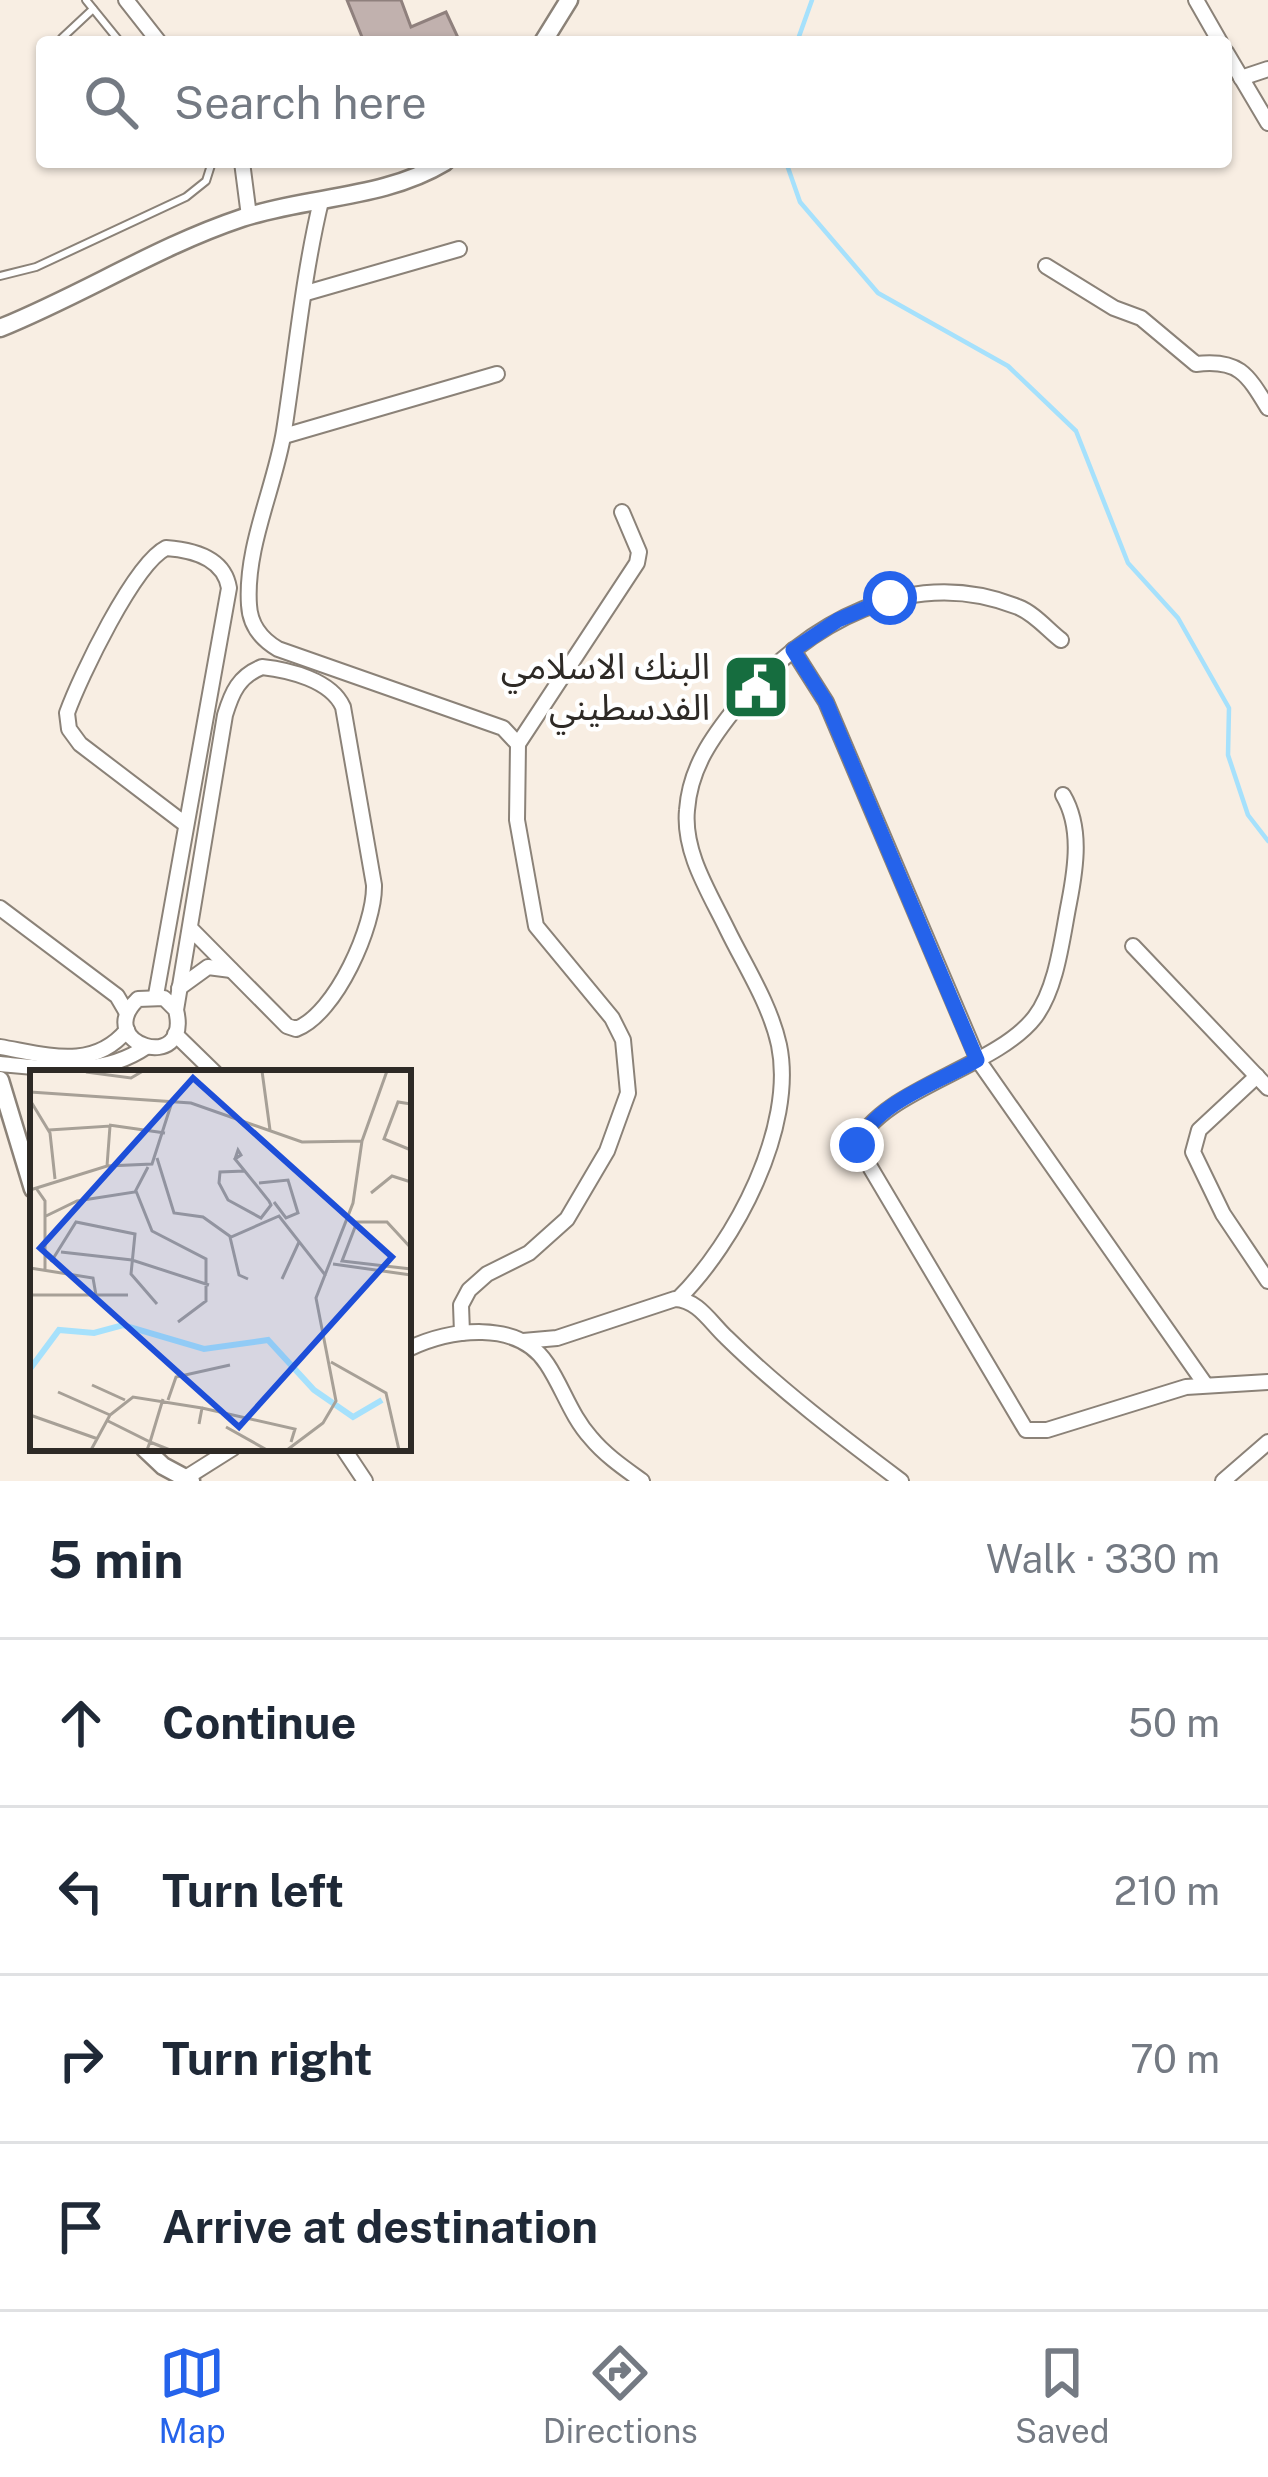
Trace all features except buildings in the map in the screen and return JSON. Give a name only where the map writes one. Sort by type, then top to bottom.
[{"type":"street","points":[[125,0],[154,36]]},
{"type":"street","points":[[547,36],[569,0]]},
{"type":"street","points":[[1196,0],[1217,36]]},
{"type":"street","points":[[1232,62],[1268,123]]},
{"type":"street","points":[[1241,78],[1268,69]]},
{"type":"street","points":[[243,168],[249,216]]},
{"type":"street","points":[[0,328],[202,232],[435,168]]},
{"type":"street","points":[[321,201],[309,250],[284,436],[250,582],[249,605],[258,633],[278,649],[503,728],[518,744]]},
{"type":"street","points":[[305,293],[459,250]]},
{"type":"street","points":[[1046,266],[1114,308],[1141,317],[1196,364],[1216,362],[1241,370],[1268,408]]},
{"type":"street","points":[[284,436],[497,374]]},
{"type":"street","points":[[462,1333],[461,1305],[469,1290],[487,1274],[529,1253],[567,1219],[607,1150],[628,1093],[628,1061],[617,1029],[536,926],[517,820],[518,744],[637,563],[639,552],[622,512]]},
{"type":"street","points":[[156,995],[229,588],[220,566],[190,551],[166,548],[148,560],[133,582],[67,713],[69,729],[80,744],[185,824]]},
{"type":"street","points":[[411,1348],[462,1333],[523,1341],[557,1338],[678,1299],[704,1273],[750,1192],[779,1114],[781,1052],[770,1015],[691,852],[686,828],[689,792],[699,760],[747,694],[793,650],[860,608],[910,595],[970,595],[1022,608],[1061,640]]},
{"type":"street","points":[[793,650],[826,702],[977,1060],[1205,1384]]},
{"type":"street","points":[[0,1064],[76,1070],[118,1064],[146,1048],[163,1046],[175,1034],[179,988],[232,693],[240,680],[262,667],[322,684],[344,707],[374,884],[358,949],[338,987],[306,1026],[287,1026],[190,928]]},
{"type":"street","points":[[1063,795],[1075,815],[1073,878],[1044,999],[1025,1027],[912,1095],[880,1118],[857,1145],[1026,1430],[1047,1430],[1205,1384],[1268,1382]]},
{"type":"street","points":[[0,908],[117,996],[127,1012],[131,1038],[146,1048]]},
{"type":"street","points":[[1133,946],[1263,1082],[1198,1130],[1192,1152],[1223,1214],[1268,1281]]},
{"type":"street","points":[[179,988],[208,967],[231,970]]},
{"type":"street","points":[[127,1012],[138,999],[156,995],[176,1010]]},
{"type":"street","points":[[0,1047],[85,1057],[113,1047],[127,1030]]},
{"type":"street","points":[[175,1034],[212,1070]]},
{"type":"street","points":[[0,1080],[30,1179]]},
{"type":"street","points":[[678,1299],[693,1304],[828,1426],[901,1481]]},
{"type":"street","points":[[523,1341],[545,1360],[591,1438],[642,1481]]},
{"type":"street","points":[[1223,1481],[1268,1442]]},
{"type":"street","points":[[147,1451],[163,1466],[189,1479],[229,1451]]},
{"type":"street","points":[[345,1451],[365,1481]]},
{"type":"street","points":[[148,1481],[163,1466]]},
{"type":"lane","points":[[86,0],[113,36]]},
{"type":"lane","points":[[64,36],[93,9]]},
{"type":"lane","points":[[0,276],[36,267],[186,197],[206,182],[210,168]]},
{"type":"waterway","points":[[799,36],[812,0]]},
{"type":"waterway","points":[[788,168],[800,202],[878,293],[1008,366],[1076,431],[1128,563],[1178,618],[1229,708],[1228,755],[1248,815],[1268,841]]},
{"type":"place","name":"البنك الاسلامي الفدسطيني","points":[[756,687]]},
{"type":"route","points":[[857,1145],[860,1136],[912,1095],[977,1060],[826,702],[793,650],[860,608],[890,598]]}]
